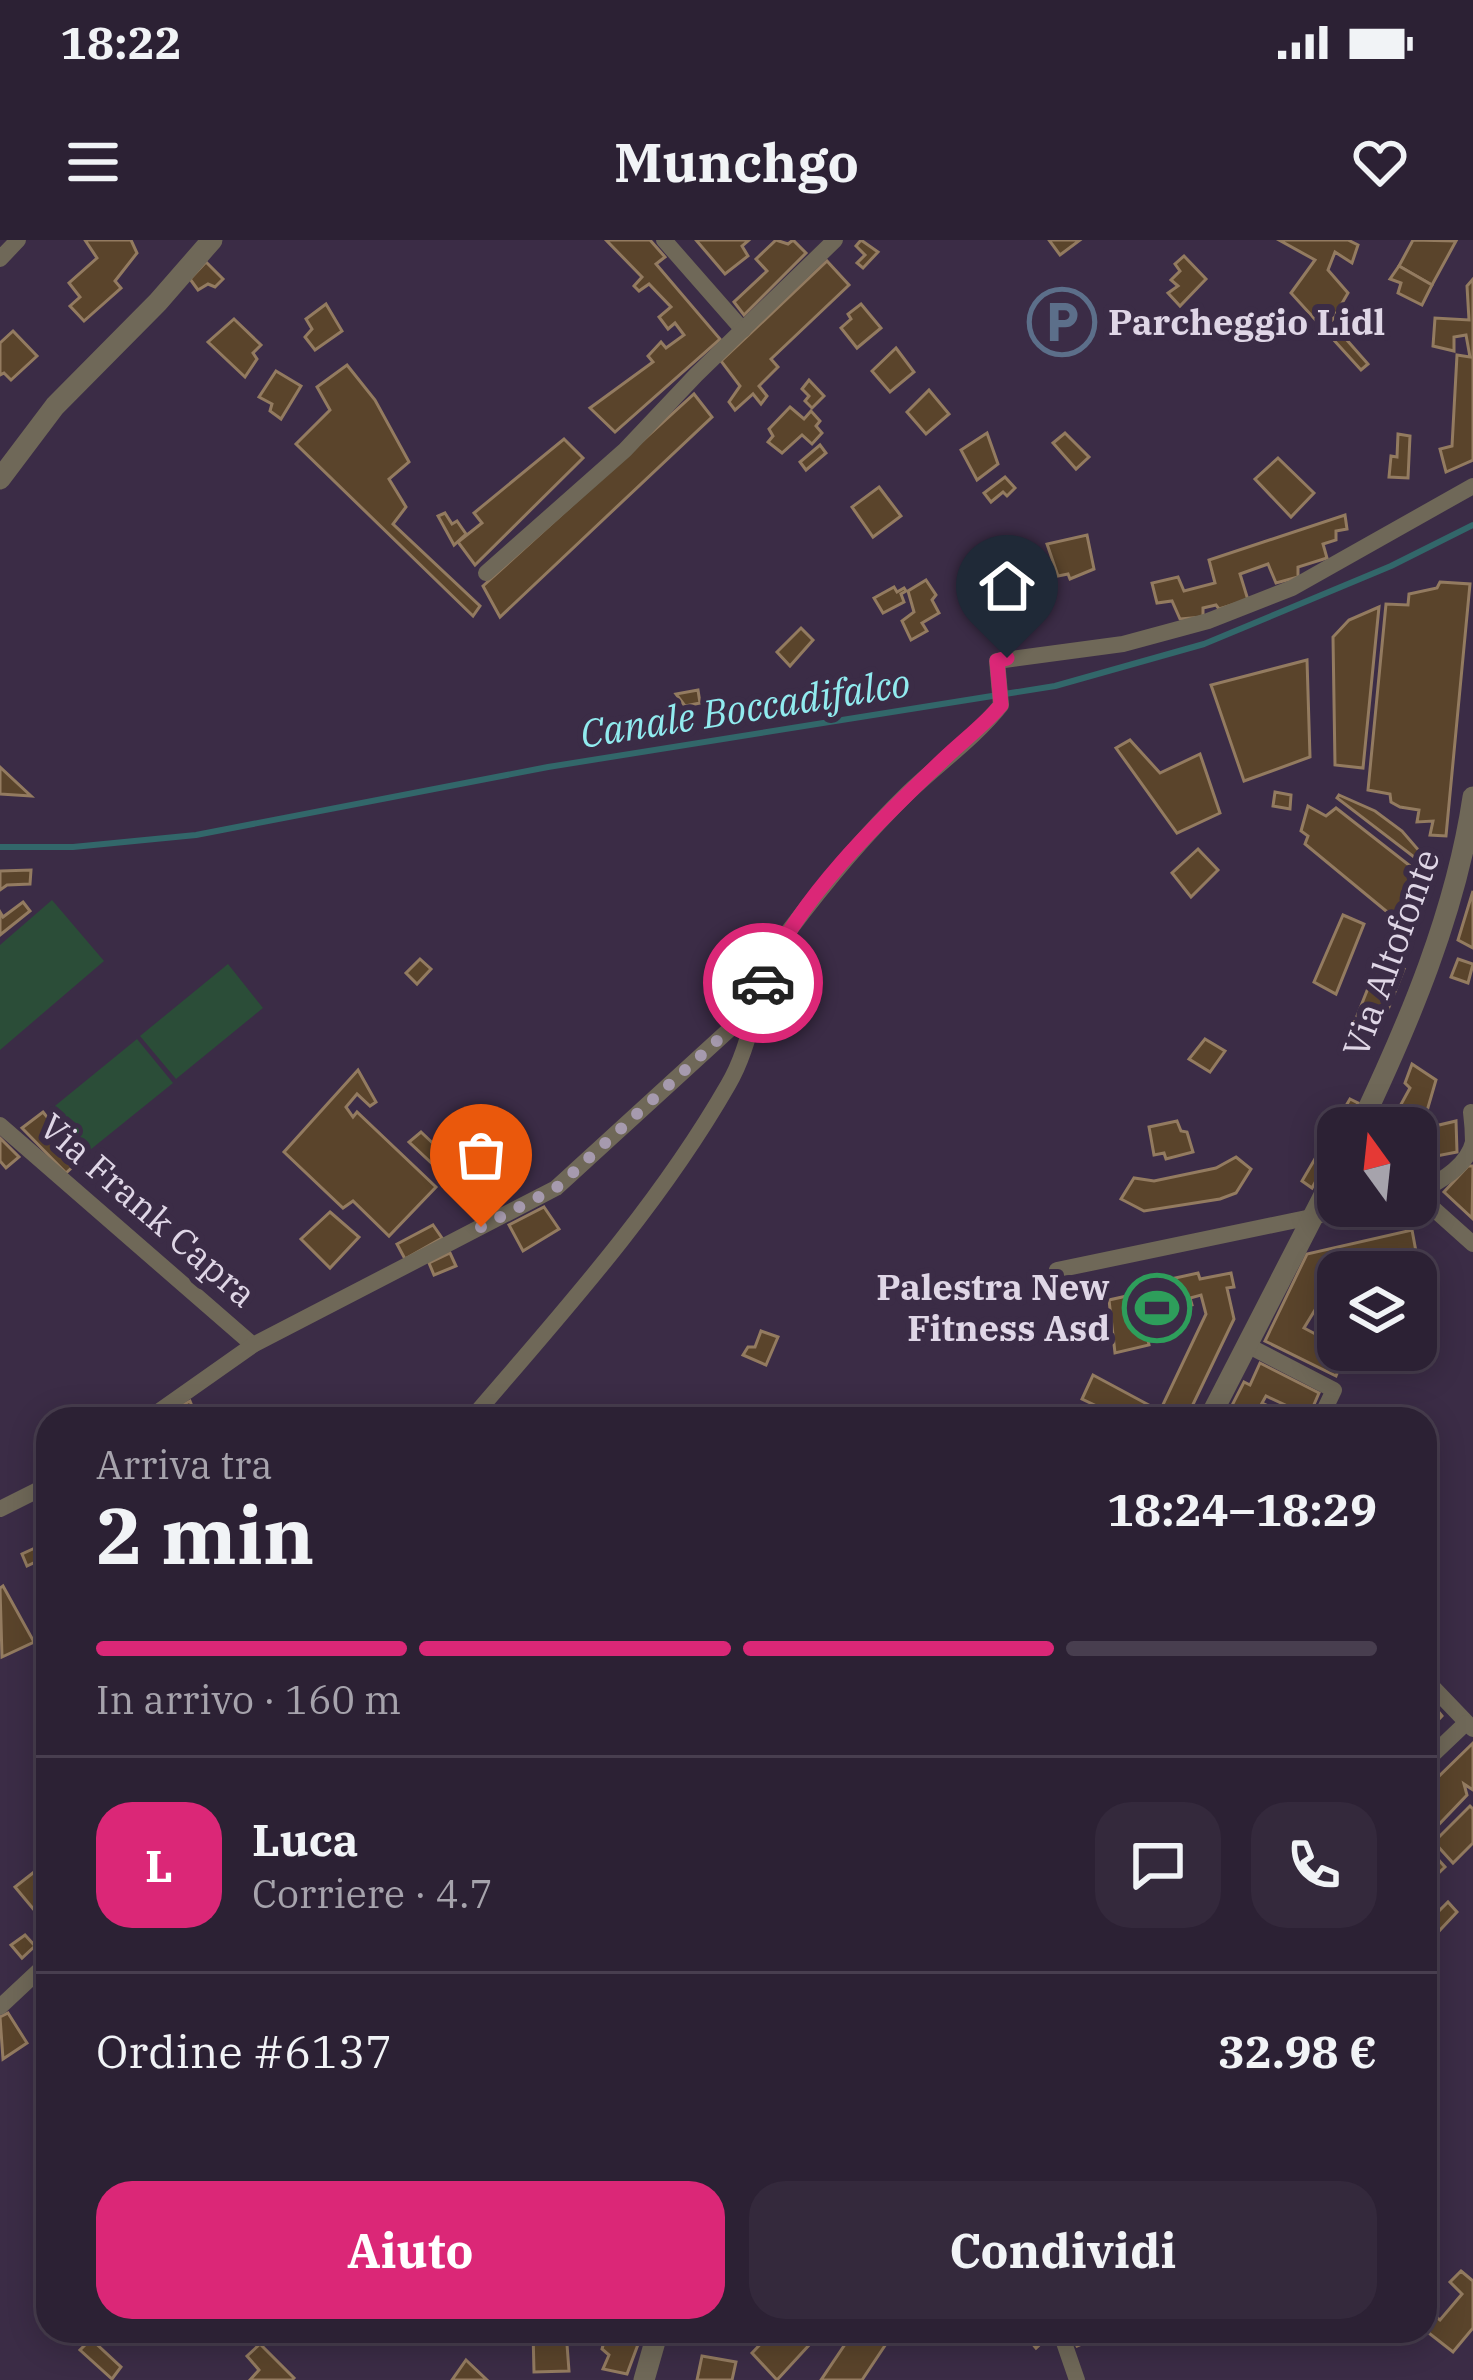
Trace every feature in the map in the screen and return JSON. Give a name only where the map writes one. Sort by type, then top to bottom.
[{"type":"street","points":[[0,258],[18,240]]},
{"type":"street","points":[[0,479],[64,396],[212,240]]},
{"type":"street","points":[[664,240],[743,330]]},
{"type":"street","points":[[486,573],[626,451],[835,240]]},
{"type":"street","points":[[481,1407],[598,1270],[697,1135],[732,1080],[779,948],[823,887],[903,798],[1001,705],[997,661],[1123,644],[1208,621],[1292,588],[1473,486]]},
{"type":"street","name":"Via Altofonte","points":[[1369,1107],[1449,906],[1473,797]]},
{"type":"street","points":[[165,1407],[253,1345],[556,1188],[755,1006]]},
{"type":"street","points":[[1437,1184],[1459,1165],[1473,1142],[1472,1112]]},
{"type":"street","name":"Via Frank Capra","points":[[0,1124],[253,1345]]},
{"type":"street","points":[[1215,1407],[1317,1208]]},
{"type":"street","points":[[1437,1212],[1473,1244]]},
{"type":"street","points":[[1058,1270],[1317,1218]]},
{"type":"street","points":[[1246,1345],[1334,1390],[1326,1407]]},
{"type":"street","points":[[0,1509],[36,1490]]},
{"type":"street","points":[[1437,1692],[1469,1726],[1437,1752]]},
{"type":"street","points":[[0,2007],[36,1973]]},
{"type":"street","points":[[644,2380],[655,2343]]},
{"type":"street","points":[[1064,2343],[1077,2380]]},
{"type":"green space","points":[[52,900],[104,961],[0,1050],[0,945]]},
{"type":"green space","points":[[228,964],[263,1008],[176,1079],[140,1036]]},
{"type":"green space","points":[[137,1039],[173,1083],[85,1154],[50,1110]]},
{"type":"building","points":[[85,240],[131,240],[137,253],[115,281],[121,288],[84,321],[70,306],[80,297],[69,283],[97,258]]},
{"type":"building","points":[[606,240],[650,240],[665,257],[656,264],[720,339],[615,432],[590,408],[653,362],[648,356],[661,342],[666,348],[684,335],[675,323],[668,329],[659,317],[671,307],[649,284],[639,291],[634,286],[642,277]]},
{"type":"building","points":[[696,240],[749,240],[742,246],[748,256],[725,274]]},
{"type":"building","points":[[776,240],[788,244],[793,240],[806,253],[744,315],[734,302],[767,271],[756,259]]},
{"type":"building","points":[[861,240],[878,252],[863,268],[857,263],[865,255],[856,246]]},
{"type":"building","points":[[1049,240],[1080,240],[1060,255]]},
{"type":"building","points":[[1279,240],[1348,240],[1358,245],[1352,263],[1335,252],[1328,270],[1348,293],[1331,322],[1368,364],[1361,370],[1291,293],[1315,260]]},
{"type":"building","points":[[1413,240],[1456,241],[1432,285],[1399,266]]},
{"type":"building","points":[[1184,256],[1206,279],[1180,306],[1168,293],[1178,286],[1171,280],[1180,271],[1175,264]]},
{"type":"building","points":[[827,261],[849,285],[771,359],[778,367],[759,386],[767,396],[761,404],[753,394],[735,410],[729,402],[740,386],[721,361]]},
{"type":"building","points":[[206,262],[223,279],[215,287],[208,284],[198,290],[190,279]]},
{"type":"building","points":[[1399,266],[1432,285],[1422,305],[1398,293],[1401,283],[1390,279]]},
{"type":"building","points":[[1473,279],[1473,460],[1446,472],[1440,449],[1452,446],[1457,355],[1470,357],[1466,335],[1454,337],[1454,351],[1433,346],[1435,318],[1469,320],[1467,286]]},
{"type":"building","points":[[326,304],[342,331],[315,350],[305,337],[312,329],[306,319]]},
{"type":"building","points":[[861,304],[881,328],[857,348],[841,328]]},
{"type":"building","points":[[234,319],[261,345],[245,377],[208,342]]},
{"type":"building","points":[[13,331],[37,356],[11,380],[0,375],[0,343]]},
{"type":"building","points":[[896,348],[914,372],[890,392],[872,371]]},
{"type":"building","points":[[347,365],[375,400],[409,462],[389,479],[406,507],[393,524],[480,606],[473,616],[296,444],[330,410],[317,387]]},
{"type":"building","points":[[276,371],[301,386],[281,419],[270,411],[272,404],[259,397]]},
{"type":"building","points":[[809,380],[824,396],[812,408],[802,389]]},
{"type":"building","points":[[929,390],[949,414],[926,434],[907,412]]},
{"type":"building","points":[[694,394],[712,417],[500,617],[483,586]]},
{"type":"building","points":[[790,407],[804,419],[811,411],[822,433],[812,444],[802,435],[782,453],[768,442],[773,436],[769,429]]},
{"type":"building","points":[[987,433],[998,464],[977,480],[961,450]]},
{"type":"building","points":[[1065,433],[1089,457],[1076,469],[1053,443]]},
{"type":"building","points":[[1398,434],[1410,436],[1408,478],[1389,477],[1391,456],[1397,457]]},
{"type":"building","points":[[564,439],[583,458],[475,565],[458,542],[482,523],[474,513]]},
{"type":"building","points":[[820,445],[826,453],[806,470],[800,462]]},
{"type":"building","points":[[1278,458],[1314,493],[1291,517],[1255,479]]},
{"type":"building","points":[[1005,477],[1015,488],[991,502],[984,493]]},
{"type":"building","points":[[879,487],[901,516],[873,537],[852,507]]},
{"type":"building","points":[[445,513],[466,534],[454,545],[438,516]]},
{"type":"building","points":[[1345,515],[1347,529],[1336,531],[1336,540],[1323,544],[1327,558],[1298,567],[1298,577],[1276,583],[1268,564],[1240,574],[1248,600],[1219,609],[1216,605],[1203,608],[1203,617],[1180,619],[1172,601],[1157,603],[1152,583],[1178,577],[1184,591],[1215,583],[1209,560]]},
{"type":"building","points":[[1087,535],[1094,569],[1070,579],[1068,574],[1058,576],[1047,544]]},
{"type":"building","points":[[926,580],[936,595],[932,600],[939,613],[922,623],[927,631],[911,640],[902,621],[914,612],[908,591]]},
{"type":"building","points":[[1440,582],[1470,584],[1446,836],[1430,835],[1433,821],[1417,822],[1419,810],[1400,807],[1391,802],[1390,794],[1368,790],[1386,604],[1408,605],[1409,594],[1437,588]]},
{"type":"building","points":[[894,587],[897,592],[906,591],[901,594],[904,602],[883,613],[874,598]]},
{"type":"building","points":[[1379,607],[1363,768],[1335,765],[1333,637],[1349,620]]},
{"type":"building","points":[[801,628],[813,640],[790,666],[777,652]]},
{"type":"building","points":[[1307,660],[1310,757],[1244,781],[1211,685]]},
{"type":"building","points":[[698,690],[700,703],[685,706],[676,694]]},
{"type":"building","points":[[1130,740],[1160,773],[1200,754],[1220,813],[1177,833],[1116,748]]},
{"type":"building","points":[[0,767],[31,796],[0,794]]},
{"type":"building","points":[[1275,792],[1291,795],[1290,809],[1273,806]]},
{"type":"building","points":[[1339,795],[1375,811],[1421,853],[1414,857]]},
{"type":"building","points":[[1308,806],[1326,816],[1336,808],[1432,883],[1403,925],[1305,844],[1308,836],[1301,831]]},
{"type":"building","points":[[1198,849],[1218,870],[1191,897],[1172,873]]},
{"type":"building","points":[[31,870],[30,884],[0,890],[0,871]]},
{"type":"building","points":[[1473,891],[1473,948],[1458,940]]},
{"type":"building","points":[[23,902],[30,911],[0,935],[0,912],[3,917]]},
{"type":"building","points":[[1343,915],[1364,924],[1336,994],[1314,982]]},
{"type":"building","points":[[1380,958],[1404,969],[1377,1037],[1353,1026]]},
{"type":"building","points":[[420,959],[431,969],[417,984],[406,973]]},
{"type":"building","points":[[1458,959],[1473,964],[1468,983],[1451,977]]},
{"type":"building","points":[[1205,1039],[1225,1051],[1210,1072],[1189,1059]]},
{"type":"building","points":[[1412,1064],[1436,1080],[1428,1107],[1400,1107],[1410,1088],[1405,1083]]},
{"type":"building","points":[[358,1070],[376,1102],[370,1106],[357,1094],[346,1107],[436,1187],[389,1236],[353,1201],[343,1208],[284,1152]]},
{"type":"building","points":[[43,1112],[81,1159],[66,1173],[22,1128]]},
{"type":"building","points":[[500,1116],[513,1133],[492,1150],[484,1139],[494,1132],[490,1122]]},
{"type":"building","points":[[1177,1121],[1181,1131],[1187,1132],[1193,1152],[1166,1159],[1164,1153],[1154,1155],[1149,1127]]},
{"type":"building","points":[[1456,1121],[1457,1152],[1437,1156],[1437,1126]]},
{"type":"building","points":[[421,1132],[497,1204],[486,1214],[409,1142]]},
{"type":"building","points":[[0,1138],[19,1157],[6,1168],[0,1161]]},
{"type":"building","points":[[1317,1155],[1312,1188],[1302,1181]]},
{"type":"building","points":[[1236,1157],[1251,1169],[1236,1193],[1220,1199],[1144,1211],[1121,1199],[1134,1178],[1154,1181],[1216,1168]]},
{"type":"building","points":[[1473,1166],[1472,1218],[1444,1192]]},
{"type":"building","points":[[544,1207],[559,1229],[523,1251],[509,1225]]},
{"type":"building","points":[[330,1212],[359,1237],[330,1268],[301,1239]]},
{"type":"building","points":[[433,1225],[442,1238],[405,1259],[397,1244]]},
{"type":"building","points":[[1412,1230],[1416,1251],[1320,1251]]},
{"type":"building","points":[[1317,1252],[1317,1307],[1304,1328],[1317,1335],[1317,1367],[1265,1341],[1307,1254]]},
{"type":"building","points":[[450,1253],[456,1266],[434,1275],[429,1263]]},
{"type":"building","points":[[1198,1273],[1200,1279],[1231,1273],[1234,1287],[1227,1288],[1234,1319],[1192,1407],[1162,1407],[1206,1314],[1201,1295],[1190,1298],[1192,1305],[1143,1317],[1149,1345],[1115,1353],[1109,1300],[1140,1293],[1139,1286]]},
{"type":"building","points":[[761,1331],[778,1337],[766,1365],[743,1355],[748,1347],[755,1347]]},
{"type":"building","points":[[1260,1363],[1319,1393],[1313,1407],[1290,1407],[1266,1396],[1265,1407],[1231,1407],[1244,1382],[1250,1385]]},
{"type":"building","points":[[1093,1375],[1153,1407],[1099,1407],[1082,1399]]},
{"type":"building","points":[[36,1548],[36,1562],[27,1566],[22,1554]]},
{"type":"building","points":[[3,1586],[34,1642],[2,1657],[0,1588]]},
{"type":"building","points":[[1473,1743],[1473,1790],[1464,1784],[1467,1795],[1437,1826],[1437,1778]]},
{"type":"building","points":[[1470,1806],[1473,1809],[1473,1843],[1453,1863],[1437,1839]]},
{"type":"building","points":[[36,1871],[36,1912],[15,1887]]},
{"type":"building","points":[[1448,1902],[1457,1912],[1440,1930],[1437,1913]]},
{"type":"building","points":[[25,1935],[35,1946],[22,1958],[11,1945]]},
{"type":"building","points":[[8,2013],[27,2043],[3,2059],[0,2017]]},
{"type":"building","points":[[1461,2271],[1473,2281],[1473,2328],[1453,2352],[1437,2339],[1437,2318],[1440,2320],[1462,2294],[1450,2282]]},
{"type":"building","points":[[95,2343],[121,2367],[112,2379],[80,2350]]},
{"type":"building","points":[[533,2343],[567,2343],[569,2371],[534,2372]]},
{"type":"building","points":[[604,2343],[639,2343],[627,2374],[603,2369],[609,2355],[602,2349]]},
{"type":"building","points":[[762,2343],[811,2343],[777,2380],[752,2353]]},
{"type":"building","points":[[846,2343],[887,2343],[862,2380],[821,2380]]},
{"type":"building","points":[[260,2344],[292,2380],[250,2380],[259,2370],[247,2356]]},
{"type":"building","points":[[702,2356],[736,2362],[732,2380],[697,2380]]},
{"type":"building","points":[[466,2360],[487,2380],[452,2380]]},
{"type":"waterway","name":"Canale Boccadifalco","points":[[0,847],[73,847],[196,835],[548,767],[1055,686],[1204,644],[1391,566],[1473,525]]},
{"type":"way so far","points":[[481,1227],[556,1188],[755,1006],[763,983]]},
{"type":"place","name":"Parcheggio Lidl","points":[[1062,322]]},
{"type":"place","name":"Palestra New Fitness Asd","points":[[1157,1308]]},
{"type":"route","points":[[763,983],[785,937],[823,887],[903,798],[995,713],[1001,705],[997,661],[1007,658]]}]
